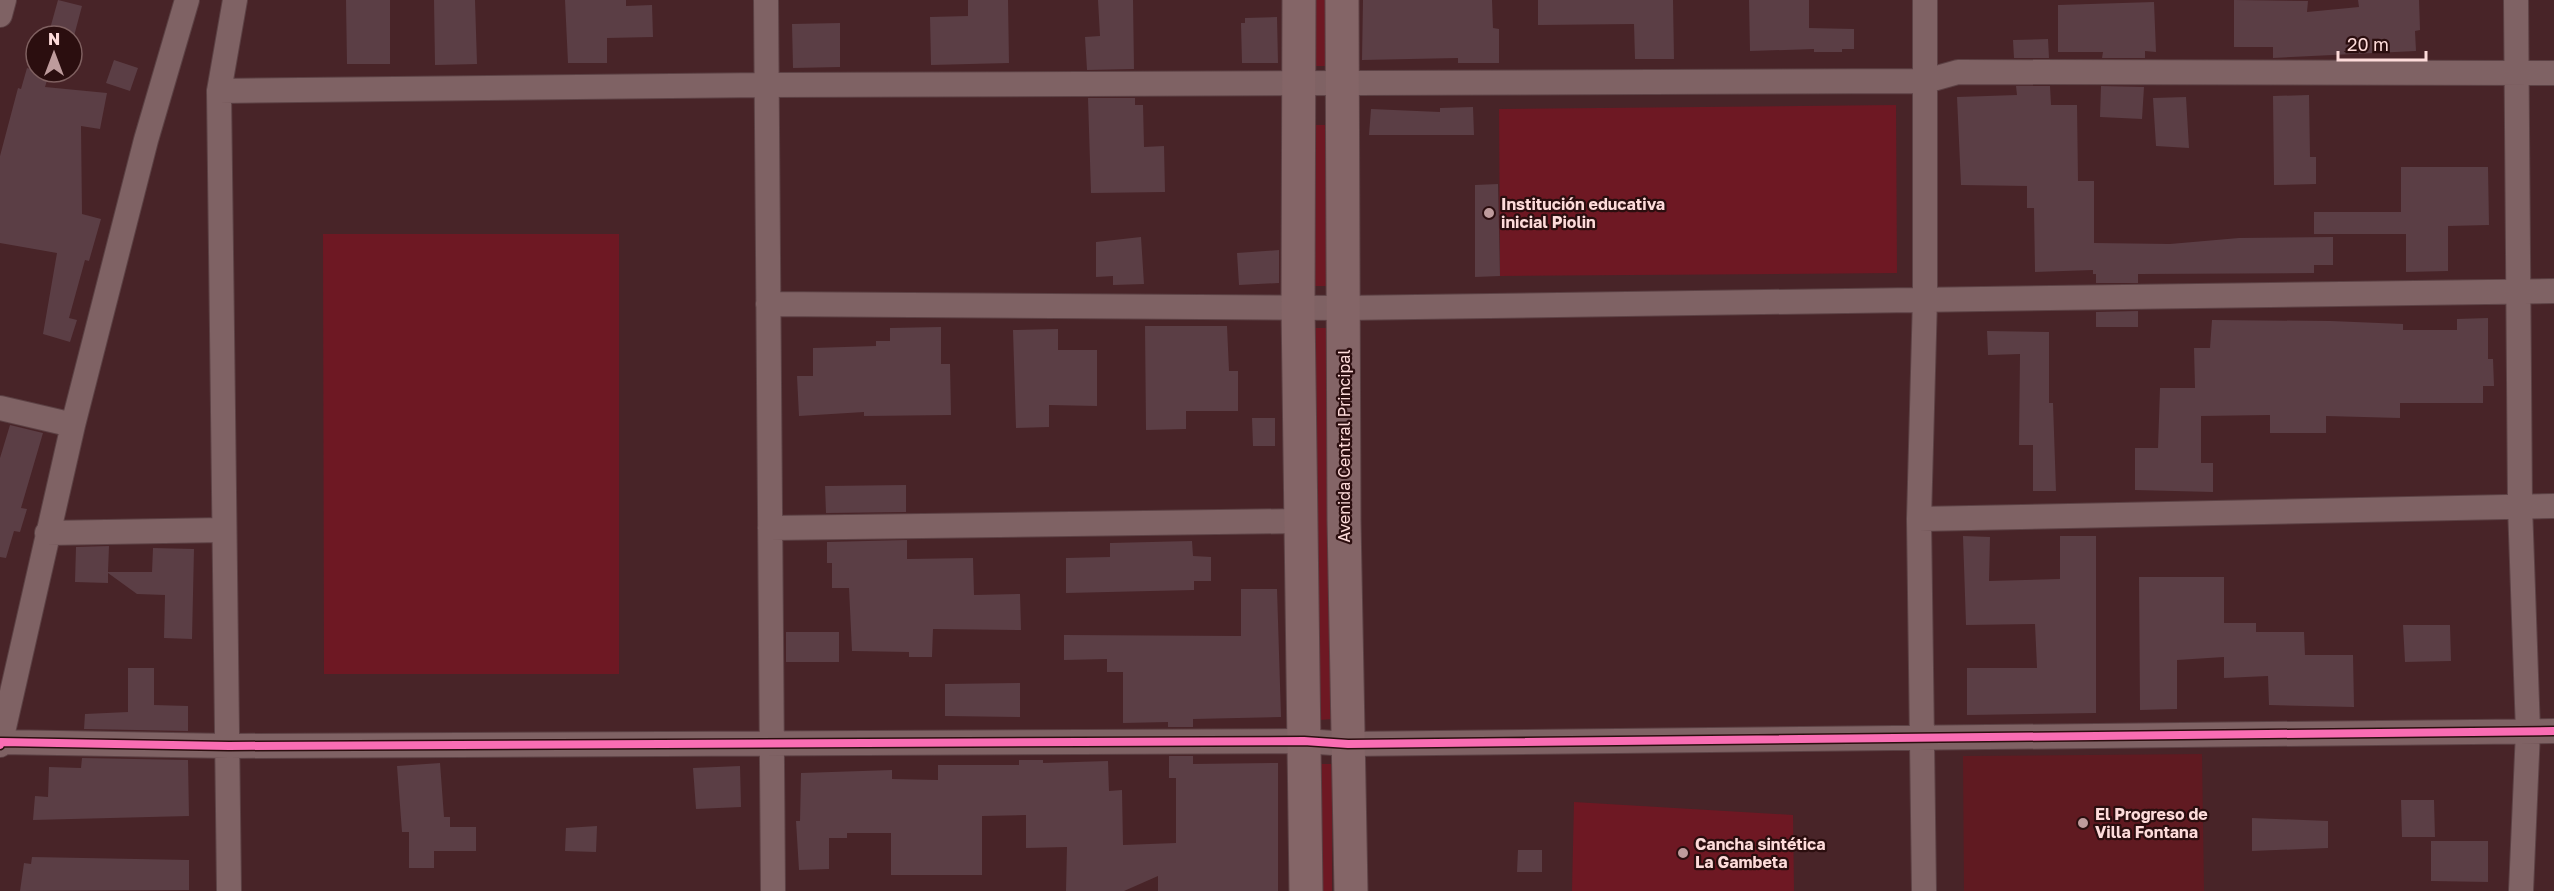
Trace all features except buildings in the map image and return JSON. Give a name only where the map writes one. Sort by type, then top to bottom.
[{"type":"street","points":[[0,15],[4,0]]},
{"type":"street","points":[[187,0],[146,140],[73,425],[0,743],[229,746],[1304,741],[1348,744],[2554,731]]},
{"type":"street","points":[[229,891],[229,746],[223,530],[219,91],[235,0]]},
{"type":"street","points":[[766,0],[772,891]]},
{"type":"street","points":[[1299,0],[1299,521],[1306,891]]},
{"type":"street","name":"Avenida Central Principal","points":[[1342,0],[1343,308],[1351,891]]},
{"type":"street","points":[[1924,891],[1919,519],[1925,298],[1925,0]]},
{"type":"street","points":[[2516,0],[2520,506],[2528,731],[2521,891]]},
{"type":"street","points":[[219,91],[766,85],[1343,85],[1926,81],[1958,72],[2554,73]]},
{"type":"street","points":[[768,304],[1343,308],[1925,298],[2554,291]]},
{"type":"street","points":[[0,408],[73,425]]},
{"type":"street","points":[[1919,519],[2554,506]]},
{"type":"street","points":[[770,528],[1299,521]]},
{"type":"street","points":[[47,533],[223,530]]},
{"type":"shaded area","points":[[1314,0],[1325,0],[1326,66],[1315,66]]},
{"type":"shaded area","points":[[1896,105],[1897,273],[1500,276],[1499,109]]},
{"type":"shaded area","points":[[1313,125],[1327,125],[1326,286],[1313,286]]},
{"type":"shaded area","points":[[323,234],[619,234],[619,674],[324,674]]},
{"type":"shaded area","points":[[1314,328],[1327,328],[1332,719],[1319,720]]},
{"type":"shaded area","name":"El Progreso de Villa Fontana","points":[[2202,754],[2204,891],[1964,891],[1963,756]]},
{"type":"shaded area","points":[[1321,764],[1332,764],[1332,891],[1321,891]]},
{"type":"shaded area","name":"Cancha sintética La Gambeta","points":[[1574,802],[1793,815],[1794,891],[1572,891]]},
{"type":"cycle path","points":[[0,745],[1,742],[229,746],[1304,741],[1348,744],[2554,731]]},
{"type":"place","name":"Institución educativa inicial Piolin","points":[[1489,213]]},
{"type":"place","name":"El Progreso de Villa Fontana","points":[[2083,823]]},
{"type":"place","name":"Cancha sintética La Gambeta","points":[[1683,853]]}]
